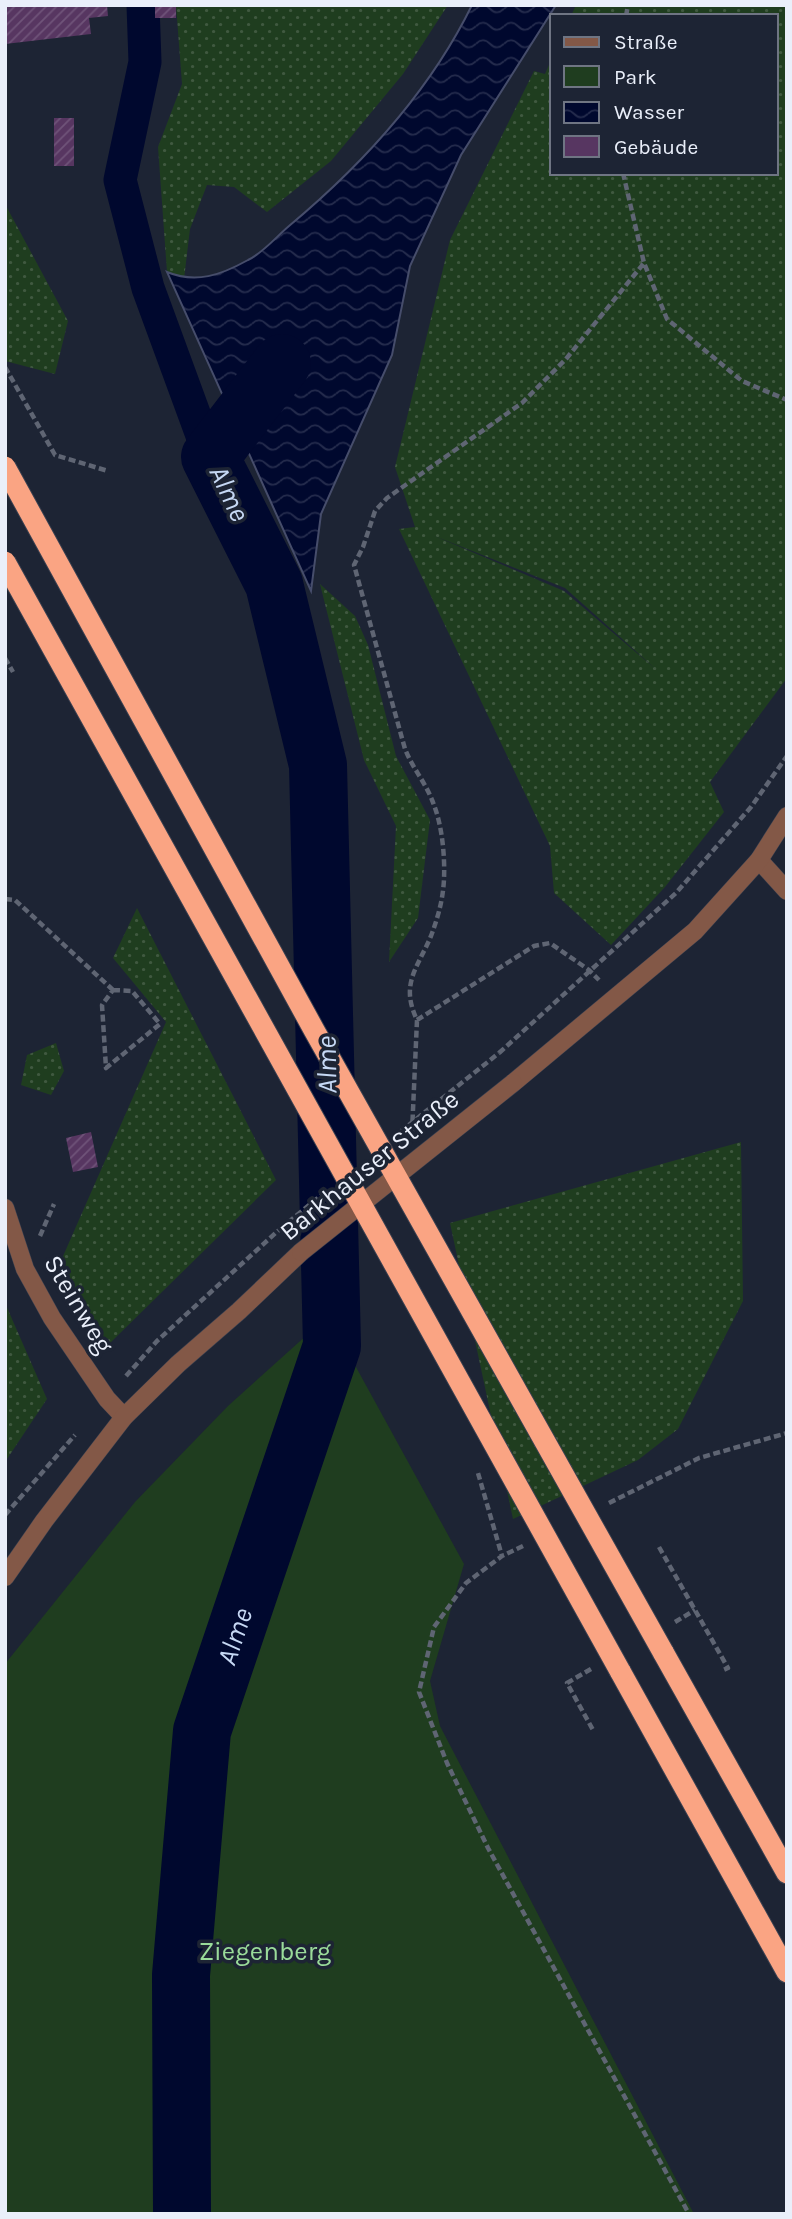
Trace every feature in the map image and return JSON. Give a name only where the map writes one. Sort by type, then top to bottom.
[{"type":"highway","points":[[5,467],[314,1030],[787,1873]]},
{"type":"highway","points":[[5,562],[787,1972]]},
{"type":"street","name":"Barkhauser Straße","points":[[5,1577],[44,1521],[124,1417],[178,1364],[301,1252],[513,1083],[695,931],[759,860],[787,816]]},
{"type":"street","points":[[759,860],[787,891]]},
{"type":"street","name":"Steinweg","points":[[5,1208],[25,1269],[52,1318],[107,1399],[124,1417]]},
{"type":"path","points":[[623,175],[644,263],[667,319],[742,382],[787,400]]},
{"type":"path","points":[[583,965],[550,943],[534,946],[417,1020],[410,1005],[410,977],[440,912],[444,877],[441,841],[432,800],[411,765],[405,748],[354,565],[375,512],[387,498],[522,403],[566,359],[644,263]]},
{"type":"path","points":[[5,367],[55,455],[108,471]]},
{"type":"path","points":[[5,658],[13,672]]},
{"type":"path","points":[[499,1053],[676,893],[751,807],[786,760]]},
{"type":"path","points":[[5,899],[15,900],[113,990],[132,991],[160,1024],[106,1068],[102,1005],[113,990]]},
{"type":"path","points":[[5,1515],[157,1340],[280,1229]]},
{"type":"path","points":[[601,1507],[699,1458],[787,1433]]},
{"type":"path","points":[[477,1469],[502,1556]]},
{"type":"path","points":[[527,1544],[502,1556],[466,1583],[434,1627],[419,1692],[447,1763],[488,1848],[690,2214]]},
{"type":"path","points":[[659,1547],[727,1668],[721,1671]]},
{"type":"path","points":[[567,1683],[593,1730]]},
{"type":"green space","points":[[176,5],[448,5],[403,74],[331,161],[267,212],[234,187],[207,185],[190,229],[184,279],[167,272],[158,147],[182,84]]},
{"type":"green space","points":[[576,5],[787,5],[787,678],[710,782],[724,812],[665,887],[611,945],[554,893],[550,846],[399,529],[415,527],[395,467],[450,240],[534,71],[545,74],[550,63],[550,175],[778,175],[778,14],[572,14]],"holes":[[[432,535],[565,588],[658,671],[564,591]]]},
{"type":"green space","points":[[5,204],[68,321],[55,374],[5,361]]},
{"type":"green space","points":[[320,584],[355,616],[368,645],[396,756],[430,820],[418,918],[389,962],[396,826],[364,760]]},
{"type":"green space","points":[[137,908],[276,1180],[107,1346],[60,1263],[166,1022],[113,958]]},
{"type":"green space","points":[[56,1043],[64,1071],[51,1095],[21,1085],[27,1055]]},
{"type":"green space","points":[[741,1142],[743,1301],[678,1429],[638,1460],[513,1519],[450,1223]]},
{"type":"green space","points":[[5,1303],[47,1399],[5,1462]]},
{"type":"green space","name":"Ziegenberg","points":[[328,1316],[464,1564],[430,1681],[440,1726],[694,2214],[5,2214],[5,1664],[135,1502],[228,1406]]},
{"type":"water","points":[[472,5],[556,5],[461,155],[410,266],[392,355],[321,514],[311,591],[167,272],[188,277],[218,274],[254,257],[264,249],[368,152],[415,97],[455,37]]},
{"type":"building","points":[[5,5],[107,5],[108,16],[89,18],[91,34],[5,44]]},
{"type":"building","points":[[155,5],[176,5],[176,18],[155,18]]},
{"type":"building","points":[[54,118],[74,118],[74,166],[54,166]]},
{"type":"building","points":[[91,1132],[98,1167],[73,1172],[66,1138]]},
{"type":"waterway","points":[[143,5],[145,62],[120,180],[148,288],[210,457]]},
{"type":"waterway","name":"Alme","points":[[182,2214],[181,1975],[202,1731],[332,1346],[318,765],[274,584],[210,457],[282,363]]}]
